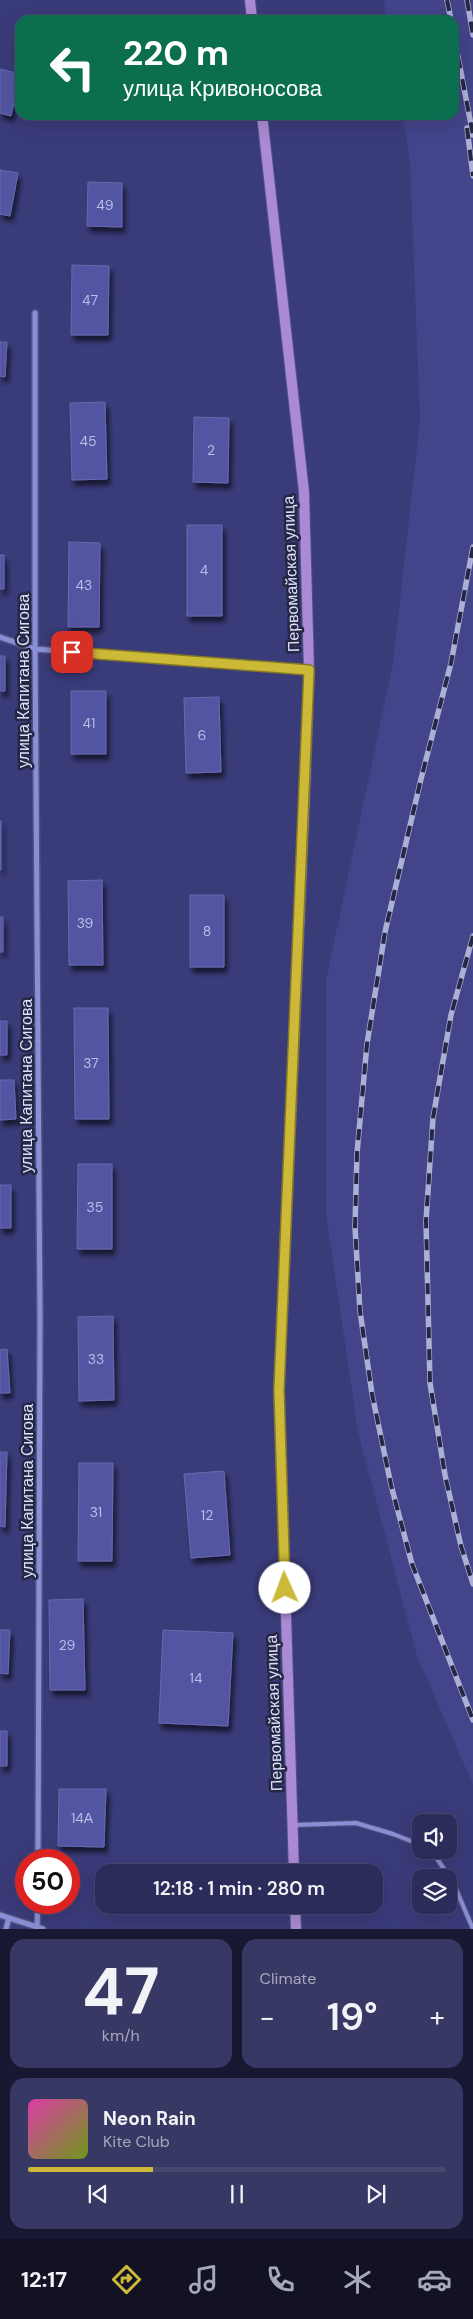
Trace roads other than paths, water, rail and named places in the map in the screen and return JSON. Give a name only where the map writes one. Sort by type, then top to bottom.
[{"type":"main road","points":[[250,0],[252,15]]},
{"type":"main road","name":"Первомайская улица","points":[[263,120],[304,492],[309,670],[279,1390],[294,1864]]},
{"type":"main road","points":[[295,1914],[296,1929]]},
{"type":"street","name":"улица Капитана Сигова","points":[[35,313],[35,649],[40,1307],[38,1849]]},
{"type":"street","points":[[0,637],[35,649],[309,670]]},
{"type":"street","points":[[0,1915],[40,1928],[39,1914]]},
{"type":"street","points":[[6,1929],[9,1918]]},
{"type":"lane","points":[[293,1825],[356,1823],[412,1841]]},
{"type":"lane","points":[[437,1859],[454,1882],[473,1928]]},
{"type":"railway","points":[[447,0],[450,15]]},
{"type":"railway","points":[[467,0],[473,35]]},
{"type":"railway","points":[[459,62],[473,135]]},
{"type":"railway","points":[[467,128],[473,176]]},
{"type":"railway","points":[[473,547],[451,663],[385,932],[367,1044],[357,1153],[355,1227],[360,1311],[372,1394],[391,1485],[412,1564],[473,1720]]},
{"type":"railway","points":[[473,936],[451,1015],[433,1118],[426,1221],[430,1383],[445,1475],[461,1546],[473,1584]]}]
